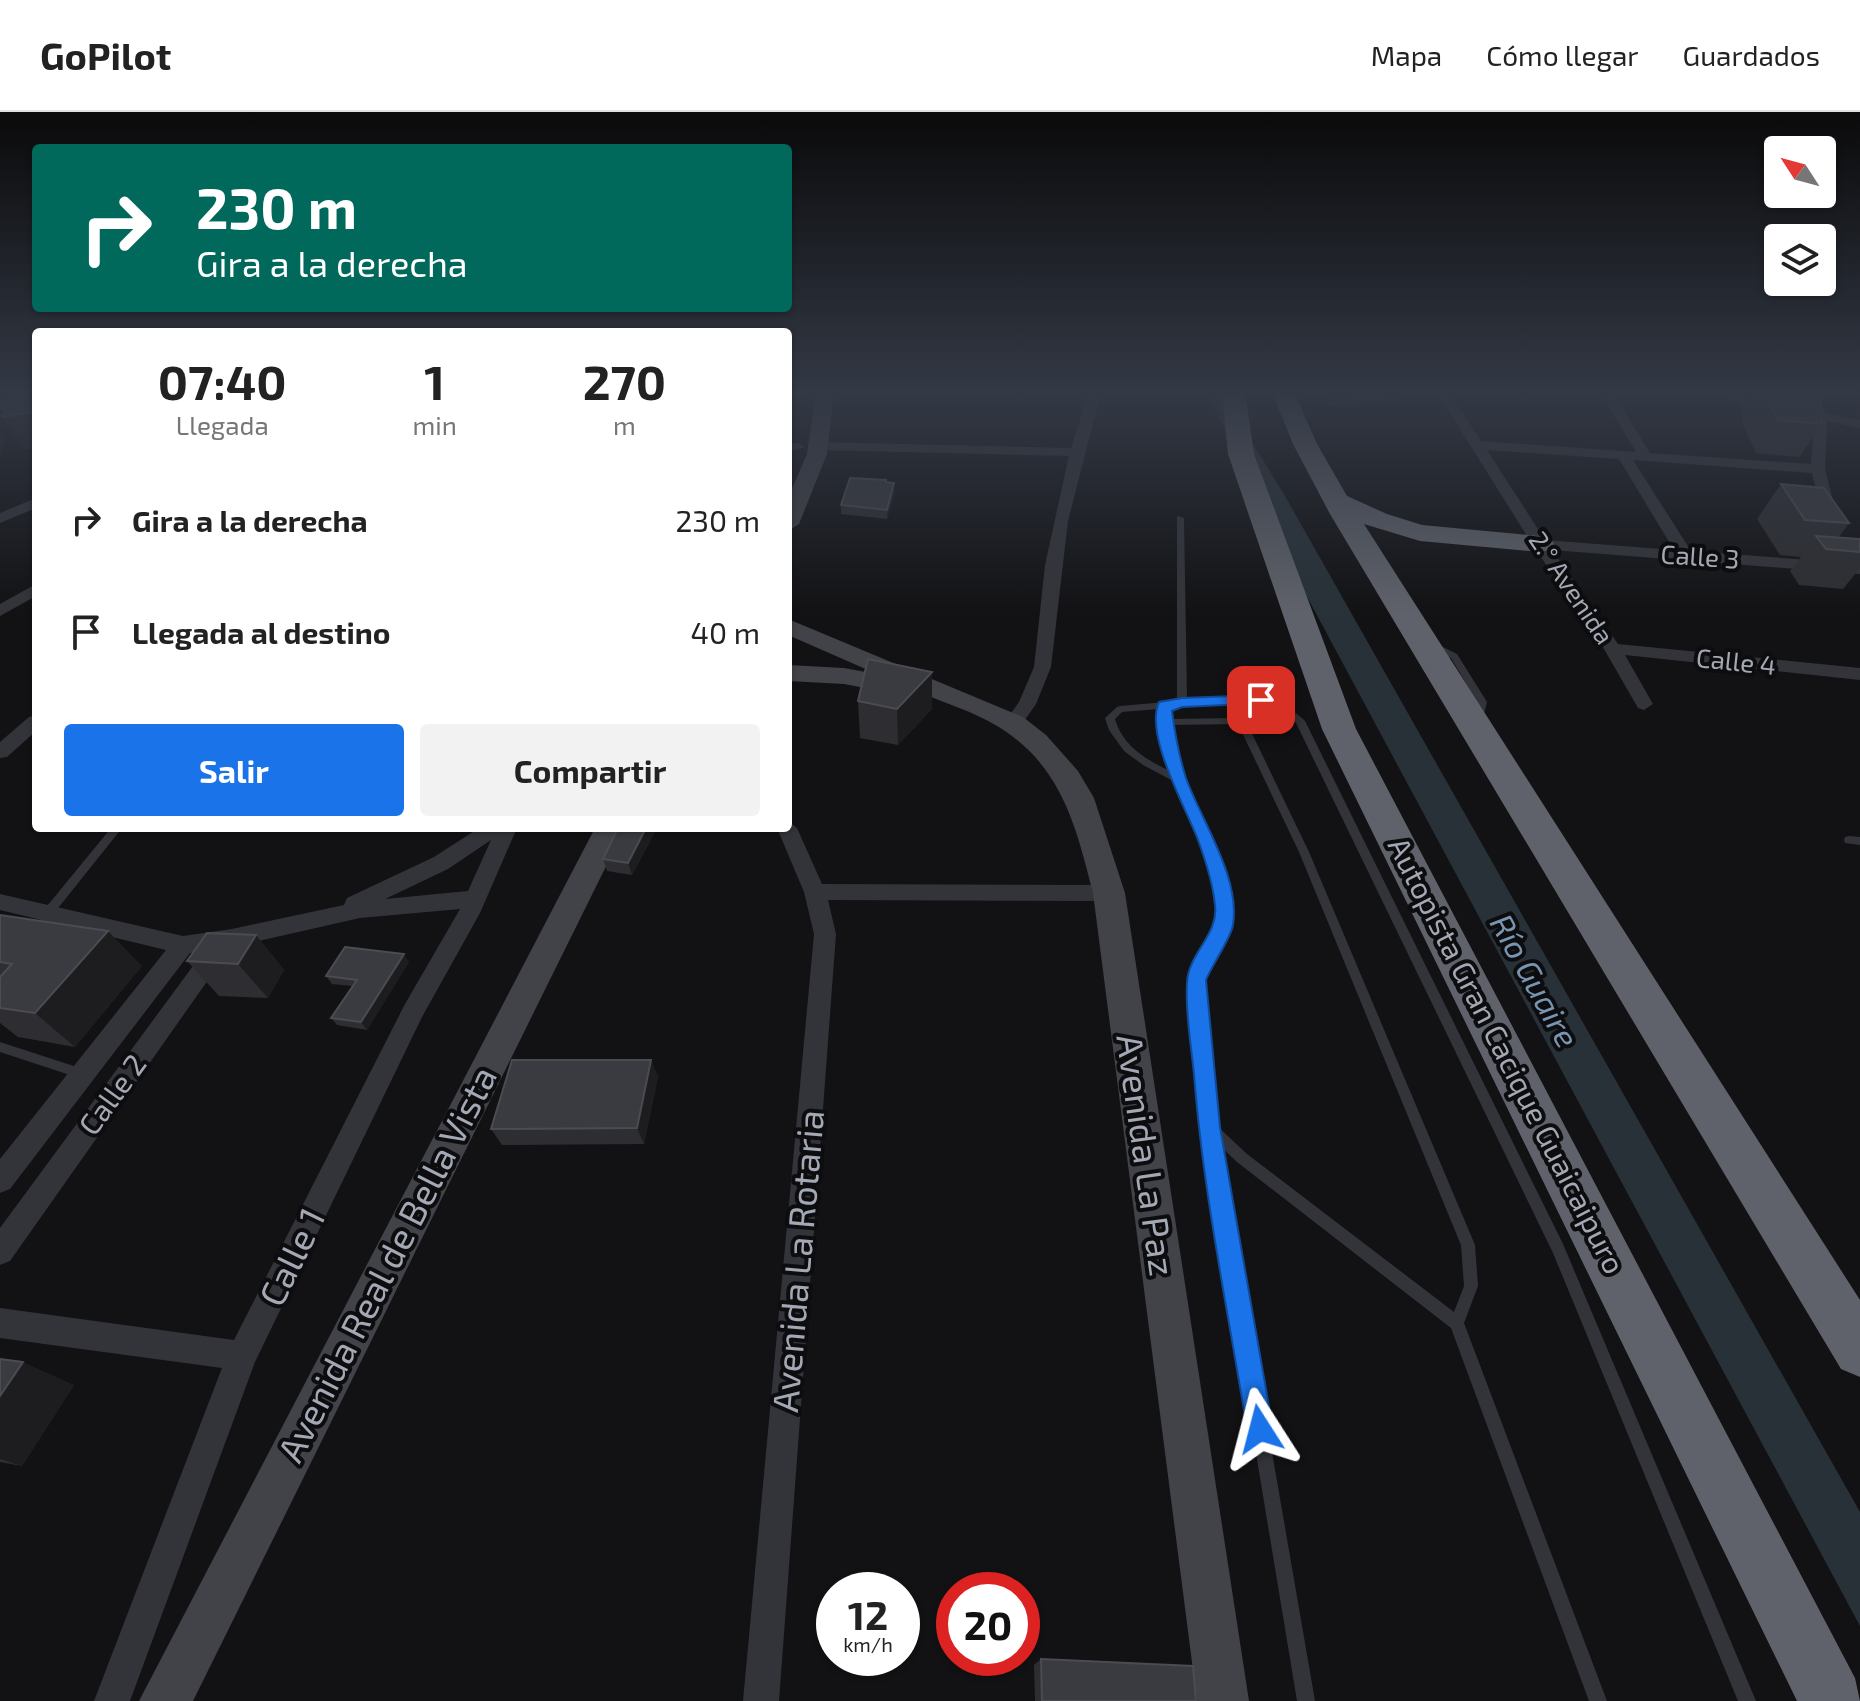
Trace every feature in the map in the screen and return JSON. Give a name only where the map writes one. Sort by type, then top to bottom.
[{"type":"highway","name":"Autopista Gran Cacique Guaicaipuro","points":[[1245,466],[1339,729],[1832,1701]]},
{"type":"highway","points":[[1318,466],[1475,728],[1860,1350]]},
{"type":"highway","points":[[1338,502],[1377,520],[1420,533],[1540,544]]},
{"type":"main road","points":[[792,500],[798,466]]},
{"type":"main road","points":[[792,606],[817,637]]},
{"type":"main road","name":"Avenida La Paz","points":[[792,628],[1013,723],[1044,747],[1074,782],[1083,802],[1109,893],[1223,1701]]},
{"type":"main road","name":"Avenida La Paz","points":[[792,673],[844,676],[906,688],[935,689]]},
{"type":"main road","name":"Avenida Real de Bella Vista","points":[[165,1701],[608,832]]},
{"type":"street","points":[[1013,723],[1029,705],[1045,665],[1052,568],[1072,466]]},
{"type":"street","name":"2.° Avenida","points":[[1490,466],[1613,649],[1644,704]]},
{"type":"street","points":[[1630,466],[1686,556]]},
{"type":"street","points":[[1777,466],[1818,469],[1834,527]]},
{"type":"street","points":[[0,519],[32,504]]},
{"type":"street","name":"Calle 3","points":[[1540,544],[1858,571]]},
{"type":"street","points":[[1844,549],[1858,571]]},
{"type":"street","points":[[0,611],[32,591]]},
{"type":"street","name":"Calle 4","points":[[1613,649],[1860,674]]},
{"type":"street","points":[[0,752],[32,724]]},
{"type":"street","points":[[229,938],[349,906],[441,863],[488,832]]},
{"type":"street","name":"Calle 1","points":[[112,1701],[242,1356],[413,1011],[475,899],[505,832]]},
{"type":"street","name":"Avenida La Rotaria","points":[[761,1701],[825,934],[815,892],[789,832]]},
{"type":"street","points":[[815,892],[1109,893]]},
{"type":"street","points":[[0,902],[183,945],[360,910],[475,899]]},
{"type":"street","name":"Calle 2","points":[[0,1251],[229,938]]},
{"type":"street","name":"Calle 2","points":[[0,1180],[183,945]]},
{"type":"street","points":[[0,1323],[242,1356]]},
{"type":"lane","points":[[1180,518],[1182,703]]},
{"type":"lane","points":[[1179,780],[1143,761],[1122,744],[1110,718],[1120,709],[1261,700],[1281,705],[1300,721],[1558,1249],[1747,1701]]},
{"type":"lane","points":[[1236,701],[1241,721],[1304,852],[1468,1245],[1471,1286],[1457,1323]]},
{"type":"lane","points":[[1164,706],[1168,743],[1179,780],[1207,842],[1224,905],[1223,927],[1205,956],[1196,980],[1209,1127],[1306,1701]]},
{"type":"lane","points":[[1166,722],[1241,721]]},
{"type":"lane","points":[[47,914],[114,832]]},
{"type":"lane","points":[[0,1047],[83,1074]]},
{"type":"lane","points":[[1209,1127],[1252,1167],[1457,1323],[1598,1701]]},
{"type":"water","name":"Río Guaire","points":[[1243,466],[1267,466],[1285,496],[1860,1512],[1860,1626],[1297,578]]},
{"type":"building","points":[[850,478],[894,483],[887,510],[841,505]]},
{"type":"building","points":[[1781,484],[1824,488],[1849,523],[1805,520]]},
{"type":"building","points":[[1816,536],[1860,539],[1860,552],[1826,549]]},
{"type":"building","points":[[868,659],[932,672],[897,709],[858,701]]},
{"type":"building","points":[[616,832],[644,832],[628,863],[603,859]]},
{"type":"building","points":[[0,915],[108,931],[35,1013],[0,1008],[0,977],[12,964],[0,962]]},
{"type":"building","points":[[207,933],[256,935],[238,964],[187,961]]},
{"type":"building","points":[[345,947],[404,954],[361,1022],[331,1018],[357,980],[326,976]]},
{"type":"building","points":[[512,1060],[651,1060],[637,1128],[491,1129]]},
{"type":"building","points":[[0,1359],[23,1362],[0,1396]]},
{"type":"building","points":[[1041,1659],[1193,1666],[1196,1701],[1042,1701]]},
{"type":"route","points":[[1260,1429],[1209,1127],[1196,980],[1205,956],[1223,927],[1224,905],[1207,842],[1179,780],[1168,743],[1164,706],[1261,700]]}]
